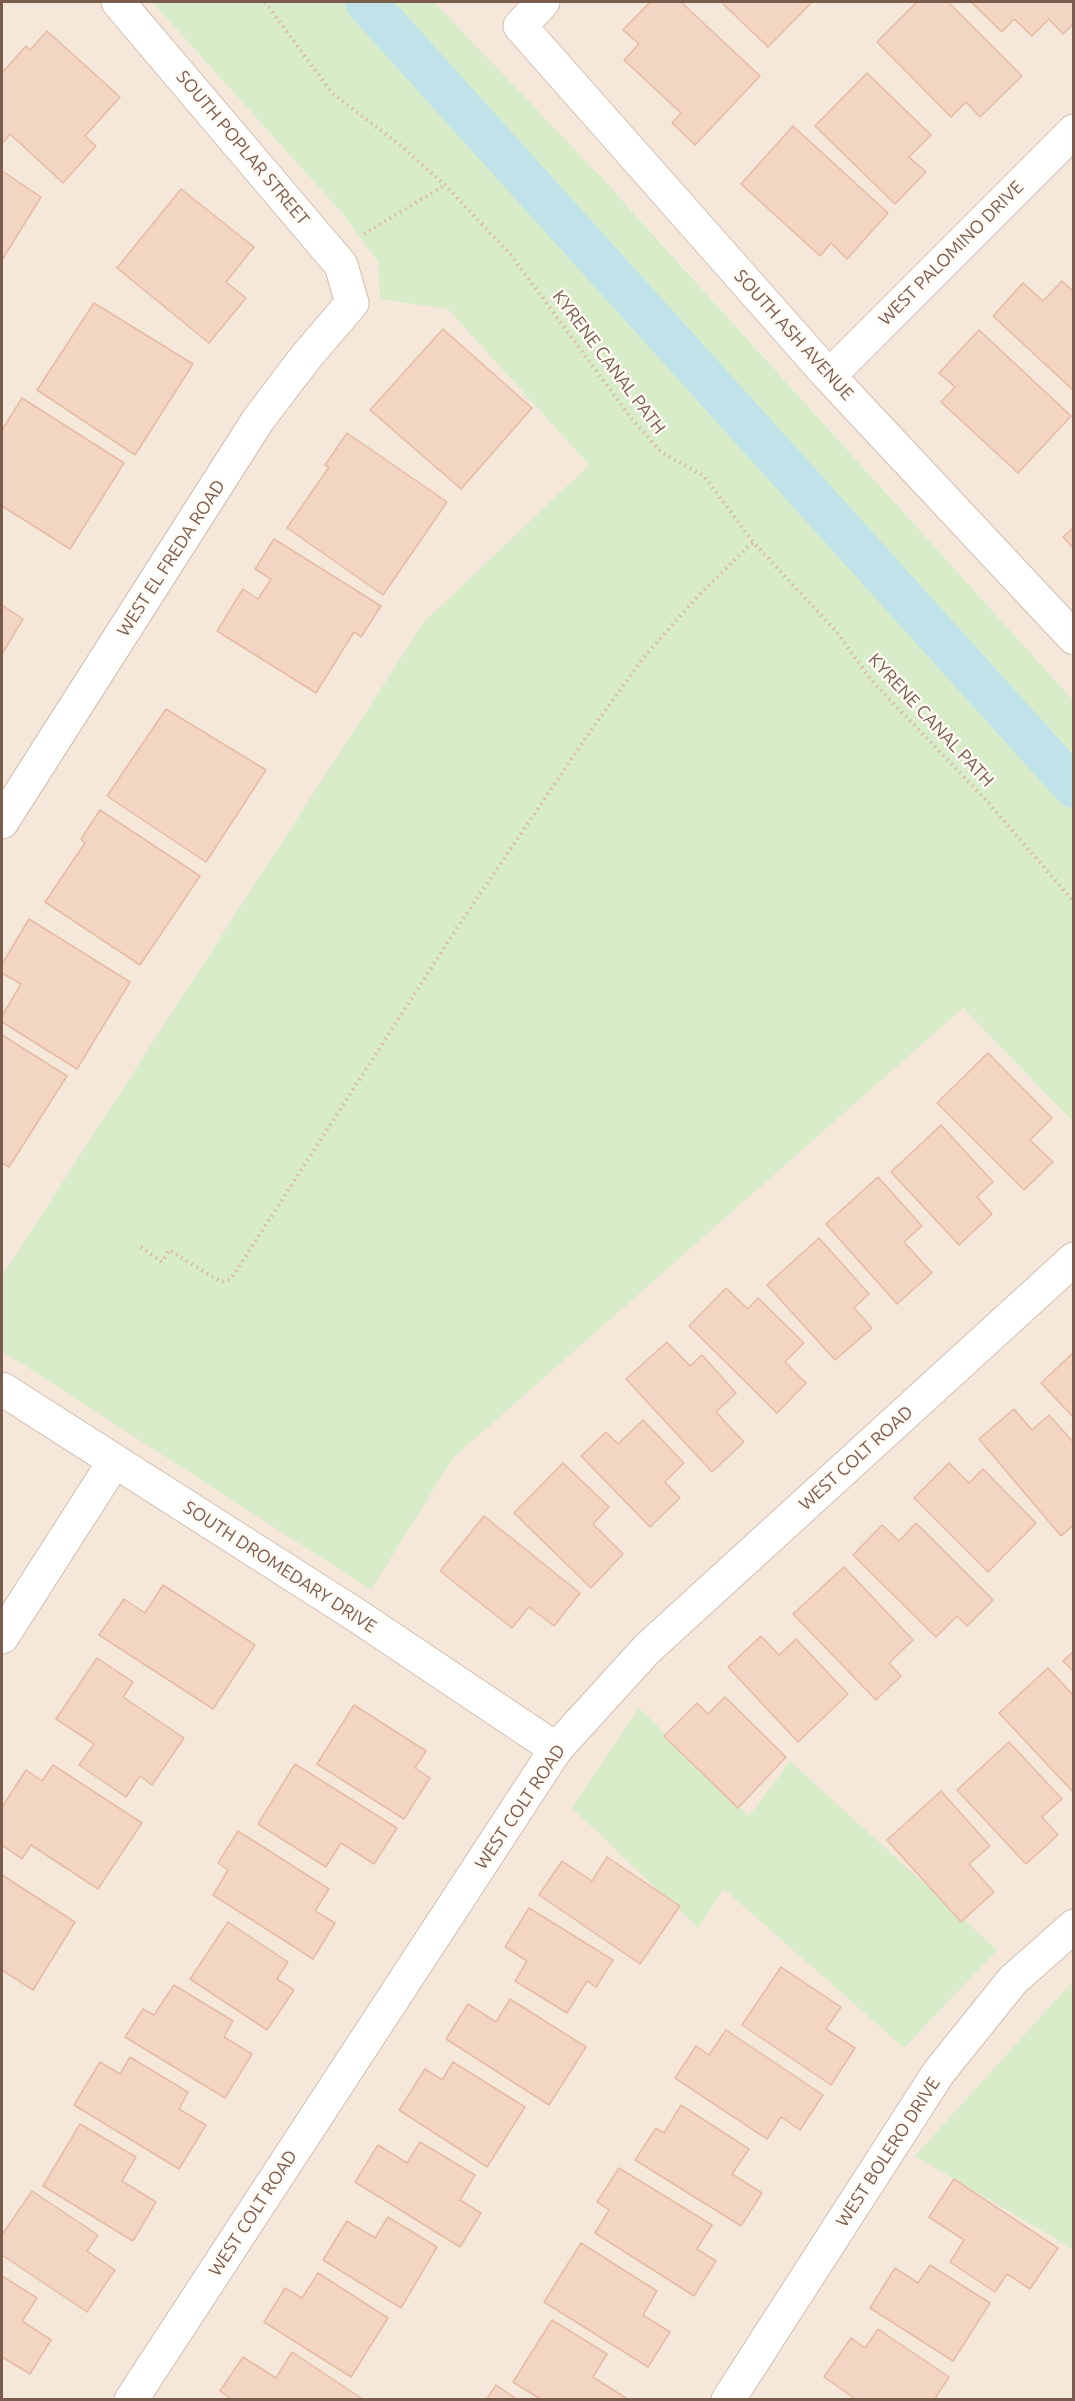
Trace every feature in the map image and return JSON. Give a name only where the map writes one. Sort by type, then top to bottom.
[{"type":"street","name":"SOUTH POPLAR STREET","points":[[118,2],[332,253],[341,265],[352,303]]},
{"type":"street","name":"SOUTH ASH AVENUE","points":[[543,2],[520,26],[829,376],[1074,638]]},
{"type":"street","name":"WEST PALOMINO DRIVE","points":[[829,376],[1074,131]]},
{"type":"street","name":"WEST EL FREDA ROAD","points":[[2,822],[258,420],[305,358],[352,303]]},
{"type":"street","name":"WEST COLT ROAD","points":[[131,2400],[556,1749],[646,1649],[1074,1259]]},
{"type":"street","name":"SOUTH DROMEDARY DRIVE","points":[[2,1389],[356,1615],[556,1749]]},
{"type":"street","points":[[2,1637],[114,1461]]},
{"type":"street","name":"WEST BOLERO DRIVE","points":[[728,2400],[939,2072],[1013,1980],[1074,1926]]},
{"type":"path","name":"KYRENE CANAL PATH","points":[[265,2],[332,93],[400,145],[445,185],[511,255],[631,418],[661,452],[704,476],[753,542],[836,631],[872,681],[986,799],[1074,902]]},
{"type":"path","points":[[332,253],[445,185]]},
{"type":"path","points":[[141,1247],[162,1262],[169,1250],[221,1282],[231,1279],[457,928],[587,736],[644,657],[698,596],[753,542]]},
{"type":"shaded area","points":[[2,2],[152,2],[341,212],[378,262],[380,299],[448,308],[589,465],[963,1008],[1073,1122],[1073,2399],[2,2400]]},
{"type":"shaded area","points":[[433,2],[1073,2],[1073,700],[628,206]]},
{"type":"green space","points":[[152,2],[434,2],[604,180],[1073,700],[1073,1122],[963,1008],[453,1458],[371,1590],[2,1351],[2,1276],[424,622],[589,465],[448,309],[380,299],[378,262],[341,212]]},
{"type":"green space","points":[[639,1708],[749,1816],[790,1761],[997,1950],[904,2048],[724,1889],[698,1928],[572,1808]]},
{"type":"green space","points":[[1073,1981],[1073,2249],[915,2156]]},
{"type":"building","points":[[650,2],[681,2],[760,76],[695,145],[672,123],[681,113],[624,60],[639,44],[623,30]]},
{"type":"building","points":[[721,2],[812,2],[768,47]]},
{"type":"building","points":[[917,2],[948,2],[1022,76],[980,117],[966,102],[951,117],[877,42]]},
{"type":"building","points":[[971,2],[1074,2],[1074,23],[1063,34],[1049,19],[1032,36],[1014,19],[1002,32]]},
{"type":"building","points":[[47,31],[120,97],[85,136],[96,146],[63,183],[10,134],[2,144],[2,73],[26,46],[30,50]]},
{"type":"building","points":[[867,73],[931,135],[909,157],[926,172],[895,204],[815,126]]},
{"type":"building","points":[[793,126],[888,213],[847,259],[831,243],[820,256],[741,184]]},
{"type":"building","points":[[2,171],[41,197],[2,260]]},
{"type":"building","points":[[181,189],[254,247],[226,282],[246,298],[209,343],[117,268]]},
{"type":"building","points":[[1062,281],[1074,292],[1074,391],[993,316],[1023,283],[1043,301]]},
{"type":"building","points":[[94,303],[193,364],[135,455],[37,390]]},
{"type":"building","points":[[443,329],[532,408],[461,489],[370,410]]},
{"type":"building","points":[[979,330],[1071,416],[1018,473],[941,402],[955,387],[939,373]]},
{"type":"building","points":[[22,398],[124,463],[70,549],[2,506],[2,430]]},
{"type":"building","points":[[347,433],[447,502],[383,595],[287,528],[329,467],[325,465]]},
{"type":"building","points":[[1074,527],[1074,549],[1063,537]]},
{"type":"building","points":[[274,539],[381,606],[361,637],[354,632],[316,693],[217,631],[243,589],[258,599],[271,579],[255,569]]},
{"type":"building","points":[[2,605],[23,619],[2,654]]},
{"type":"building","points":[[166,709],[266,770],[206,862],[107,796]]},
{"type":"building","points":[[100,810],[200,876],[140,965],[45,902],[85,843],[81,839]]},
{"type":"building","points":[[29,919],[130,982],[77,1069],[2,1022],[2,1016],[21,984],[2,973],[2,964]]},
{"type":"building","points":[[2,1035],[67,1076],[9,1167],[2,1163]]},
{"type":"building","points":[[988,1053],[1052,1118],[1030,1140],[1053,1162],[1024,1190],[937,1103]]},
{"type":"building","points":[[941,1125],[993,1182],[977,1197],[992,1214],[959,1245],[891,1172]]},
{"type":"building","points":[[878,1177],[922,1226],[904,1242],[932,1273],[897,1304],[826,1224]]},
{"type":"building","points":[[819,1238],[869,1294],[854,1308],[872,1328],[835,1360],[767,1285]]},
{"type":"building","points":[[726,1288],[748,1309],[758,1298],[804,1343],[785,1362],[806,1383],[777,1413],[689,1326]]},
{"type":"building","points":[[667,1342],[690,1366],[702,1355],[736,1393],[716,1412],[744,1442],[712,1472],[626,1379]]},
{"type":"building","points":[[1074,1352],[1074,1418],[1041,1383]]},
{"type":"building","points":[[1014,1409],[1032,1430],[1049,1415],[1074,1443],[1074,1525],[1061,1536],[979,1439]]},
{"type":"building","points":[[643,1420],[684,1463],[665,1482],[680,1498],[650,1527],[581,1456],[606,1432],[618,1444]]},
{"type":"building","points":[[563,1463],[609,1507],[593,1524],[623,1554],[591,1588],[514,1513]]},
{"type":"building","points":[[949,1463],[969,1483],[983,1469],[1036,1523],[988,1572],[914,1498]]},
{"type":"building","points":[[484,1516],[580,1593],[554,1626],[529,1607],[512,1628],[440,1571]]},
{"type":"building","points":[[916,1523],[993,1600],[967,1626],[957,1616],[936,1637],[853,1555],[882,1525],[899,1541]]},
{"type":"building","points":[[844,1567],[913,1640],[889,1663],[901,1676],[876,1700],[793,1614]]},
{"type":"building","points":[[163,1585],[255,1645],[213,1709],[99,1635],[124,1599],[145,1613]]},
{"type":"building","points":[[761,1636],[779,1655],[796,1639],[848,1694],[798,1742],[728,1667]]},
{"type":"building","points":[[1074,1651],[1074,1672],[1063,1661]]},
{"type":"building","points":[[97,1658],[133,1682],[123,1697],[184,1738],[152,1785],[140,1776],[126,1797],[79,1765],[94,1744],[56,1719]]},
{"type":"building","points":[[1048,1668],[1074,1696],[1074,1793],[999,1713]]},
{"type":"building","points":[[725,1697],[786,1757],[738,1808],[664,1736],[697,1703],[708,1714]]},
{"type":"building","points":[[354,1705],[426,1751],[415,1768],[430,1778],[404,1819],[317,1764]]},
{"type":"building","points":[[1009,1742],[1062,1799],[1042,1817],[1058,1835],[1026,1864],[957,1790]]},
{"type":"building","points":[[295,1764],[397,1828],[374,1864],[341,1843],[326,1867],[258,1824]]},
{"type":"building","points":[[53,1765],[142,1823],[98,1889],[31,1845],[22,1859],[2,1845],[2,1807],[26,1770],[42,1781]]},
{"type":"building","points":[[941,1791],[990,1846],[969,1864],[994,1892],[961,1922],[887,1840]]},
{"type":"building","points":[[238,1831],[329,1889],[315,1911],[335,1923],[313,1959],[213,1895],[228,1870],[218,1863]]},
{"type":"building","points":[[607,1857],[680,1906],[640,1964],[539,1895],[562,1861],[592,1881]]},
{"type":"building","points":[[2,1875],[75,1922],[33,1990],[2,1970]]},
{"type":"building","points":[[529,1908],[613,1960],[596,1987],[587,1981],[567,2013],[515,1981],[527,1961],[505,1947]]},
{"type":"building","points":[[228,1922],[288,1962],[277,1979],[294,1990],[267,2030],[190,1979]]},
{"type":"building","points":[[781,1967],[841,2007],[826,2029],[855,2048],[831,2085],[742,2025]]},
{"type":"building","points":[[174,1985],[233,2021],[224,2037],[252,2054],[225,2098],[125,2037],[143,2009],[154,2015]]},
{"type":"building","points":[[510,1999],[586,2047],[549,2105],[446,2039],[468,2004],[496,2022]]},
{"type":"building","points":[[726,2030],[823,2095],[800,2130],[781,2117],[767,2139],[675,2078],[696,2046],[709,2055]]},
{"type":"building","points":[[130,2057],[188,2092],[179,2109],[206,2125],[179,2169],[74,2105],[100,2062],[120,2074]]},
{"type":"building","points":[[453,2062],[525,2107],[487,2167],[399,2110],[425,2069],[442,2080]]},
{"type":"building","points":[[681,2105],[749,2149],[732,2174],[762,2193],[741,2226],[635,2160],[656,2128],[664,2133]]},
{"type":"building","points":[[80,2124],[136,2157],[122,2181],[156,2202],[133,2241],[43,2186]]},
{"type":"building","points":[[420,2142],[475,2175],[460,2200],[481,2213],[460,2247],[355,2182],[378,2145],[407,2163]]},
{"type":"building","points":[[619,2168],[712,2225],[697,2249],[716,2261],[694,2296],[595,2233],[609,2210],[597,2202]]},
{"type":"building","points":[[954,2179],[1058,2248],[1030,2289],[1007,2274],[995,2292],[950,2262],[964,2240],[929,2217]]},
{"type":"building","points":[[32,2191],[98,2235],[87,2251],[115,2270],[87,2312],[2,2255],[2,2235]]},
{"type":"building","points":[[388,2217],[437,2247],[401,2308],[323,2260],[347,2221],[375,2238]]},
{"type":"building","points":[[581,2243],[657,2291],[643,2315],[670,2332],[648,2367],[544,2302]]},
{"type":"building","points":[[930,2265],[990,2303],[953,2361],[870,2308],[895,2268],[918,2283]]},
{"type":"building","points":[[318,2273],[388,2318],[351,2377],[264,2322],[285,2288],[302,2298]]},
{"type":"building","points":[[2,2276],[37,2298],[22,2321],[51,2340],[30,2374],[2,2357]]},
{"type":"building","points":[[552,2320],[607,2354],[593,2377],[629,2400],[542,2400],[513,2382]]},
{"type":"building","points":[[878,2329],[949,2377],[934,2400],[857,2400],[824,2377],[851,2338],[865,2348]]},
{"type":"building","points":[[292,2352],[361,2398],[360,2400],[233,2400],[220,2391],[243,2357],[276,2378]]},
{"type":"building","points":[[496,2385],[518,2400],[486,2400]]},
{"type":"waterway","points":[[366,2],[1074,787]]}]
